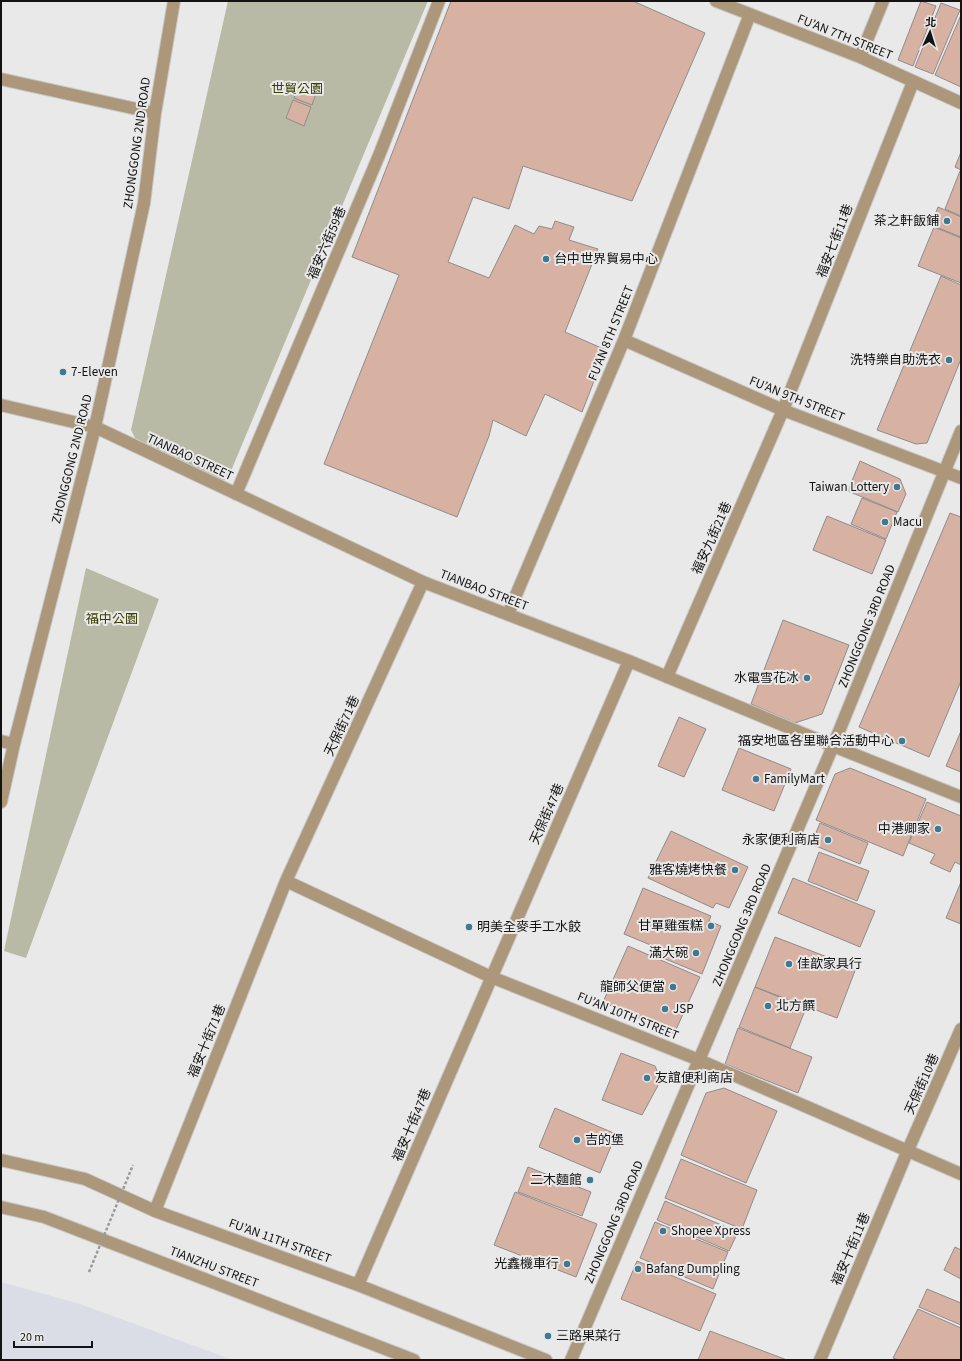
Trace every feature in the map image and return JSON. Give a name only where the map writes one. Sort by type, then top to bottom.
[{"type":"street","name":"ZHONGGONG 2ND ROAD","points":[[1,802],[14,744],[95,427],[144,202],[155,113],[174,1]]},
{"type":"street","name":"福安六街59巷","points":[[236,494],[380,153],[439,1]]},
{"type":"street","name":"FU’AN 7TH STREET","points":[[716,1],[860,57],[961,103]]},
{"type":"street","points":[[860,57],[883,1]]},
{"type":"street","name":"FU’AN 8TH STREET","points":[[508,614],[624,340],[750,14]]},
{"type":"street","points":[[1,79],[155,113]]},
{"type":"street","name":"福安七街11巷","points":[[783,410],[913,82]]},
{"type":"street","name":"FU’AN 9TH STREET","points":[[624,340],[783,410],[961,478]]},
{"type":"street","name":"TIANBAO STREET","points":[[1,404],[95,427],[423,582],[629,661],[833,746],[961,797]]},
{"type":"street","name":"福安九街21巷","points":[[667,677],[783,410]]},
{"type":"street","name":"ZHONGGONG 3RD ROAD","points":[[570,1360],[833,746],[961,431]]},
{"type":"street","name":"天保街71巷","points":[[286,881],[423,582]]},
{"type":"street","name":"天保街47巷","points":[[491,977],[629,661]]},
{"type":"street","points":[[1,741],[14,744]]},
{"type":"street","name":"FU’AN 10TH STREET","points":[[286,881],[491,977],[699,1060],[961,1174]]},
{"type":"street","name":"福安十街71巷","points":[[155,1210],[286,881]]},
{"type":"street","name":"福安十街47巷","points":[[358,1285],[491,977]]},
{"type":"street","name":"天保街10巷","points":[[908,1150],[961,1029]]},
{"type":"street","name":"福安十街11巷","points":[[820,1360],[908,1150]]},
{"type":"street","name":"FU’AN 11TH STREET","points":[[1,1160],[85,1179],[155,1210],[358,1285],[546,1360]]},
{"type":"street","name":"TIANZHU STREET","points":[[1,1207],[44,1217],[414,1360]]},
{"type":"path","points":[[89,1272],[133,1165]]},
{"type":"shaded area","points":[[1,1282],[80,1304],[233,1360],[1,1360]]},
{"type":"green space","name":"世貿公園","points":[[228,1],[428,1],[228,478],[215,485],[141,450],[131,430]]},
{"type":"green space","name":"福中公園","points":[[86,568],[159,599],[26,958],[4,951]]},
{"type":"building","name":"台中世界貿易中心","points":[[451,1],[633,1],[705,33],[632,201],[523,166],[509,209],[473,197],[448,262],[489,278],[515,225],[534,234],[539,226],[552,229],[555,221],[574,227],[569,240],[598,249],[565,332],[606,350],[582,412],[545,394],[526,436],[493,420],[489,436],[457,517],[324,464],[399,275],[352,257]]},
{"type":"building","points":[[921,1],[936,6],[913,66],[898,60]]},
{"type":"building","points":[[941,3],[960,10],[933,74],[915,67]]},
{"type":"building","points":[[961,15],[961,87],[935,75]]},
{"type":"building","points":[[301,81],[318,88],[312,105],[294,98]]},
{"type":"building","points":[[293,100],[311,107],[304,126],[286,118]]},
{"type":"building","points":[[961,152],[961,170],[955,167]]},
{"type":"building","points":[[961,171],[961,216],[945,209]]},
{"type":"building","name":"茶之軒飯鋪","points":[[938,207],[961,217],[961,237],[931,225]]},
{"type":"building","points":[[934,227],[961,238],[961,283],[918,266]]},
{"type":"building","points":[[941,276],[961,285],[961,359],[927,443],[916,444],[877,430]]},
{"type":"building","points":[[860,461],[900,479],[906,494],[898,512],[848,491]]},
{"type":"building","points":[[862,498],[897,512],[886,539],[851,524]]},
{"type":"building","points":[[950,513],[961,517],[961,681],[929,757],[859,727]]},
{"type":"building","points":[[827,516],[886,540],[872,574],[813,550]]},
{"type":"building","points":[[783,620],[849,645],[822,714],[795,723],[751,704]]},
{"type":"building","points":[[679,717],[706,729],[684,777],[658,766]]},
{"type":"building","points":[[961,731],[961,772],[946,766]]},
{"type":"building","name":"FamilyMart","points":[[739,748],[791,769],[774,811],[722,790]]},
{"type":"building","points":[[850,768],[926,799],[903,856],[816,820],[835,774]]},
{"type":"building","name":"中港卿家","points":[[927,802],[961,816],[961,865],[955,862],[950,872],[930,863],[935,854],[909,843]]},
{"type":"building","points":[[820,823],[868,843],[860,864],[811,844]]},
{"type":"building","points":[[671,831],[748,867],[729,908],[716,903],[713,908],[648,878]]},
{"type":"building","points":[[819,852],[869,871],[857,901],[808,881]]},
{"type":"building","points":[[793,878],[875,911],[860,947],[778,913]]},
{"type":"building","points":[[961,882],[961,924],[946,918]]},
{"type":"building","points":[[643,888],[711,916],[709,921],[721,926],[702,974],[658,956],[660,949],[624,934]]},
{"type":"building","points":[[775,937],[856,968],[837,1018],[755,987]]},
{"type":"building","points":[[628,946],[700,977],[674,1034],[603,1002]]},
{"type":"building","points":[[755,987],[806,1008],[790,1048],[739,1027]]},
{"type":"building","points":[[738,1028],[812,1057],[798,1093],[725,1064]]},
{"type":"building","points":[[621,1053],[655,1066],[661,1080],[642,1115],[602,1100]]},
{"type":"building","points":[[724,1088],[777,1111],[746,1183],[681,1155],[706,1093]]},
{"type":"building","name":"吉的堡","points":[[555,1108],[616,1134],[600,1173],[539,1147]]},
{"type":"building","points":[[681,1159],[757,1190],[742,1229],[665,1198]]},
{"type":"building","points":[[528,1167],[591,1192],[582,1216],[518,1192]]},
{"type":"building","points":[[515,1192],[597,1224],[576,1277],[494,1245]]},
{"type":"building","points":[[665,1201],[738,1232],[729,1251],[657,1220]]},
{"type":"building","points":[[655,1222],[728,1252],[713,1289],[640,1258]]},
{"type":"building","points":[[955,1247],[961,1250],[961,1279],[944,1270]]},
{"type":"building","points":[[637,1261],[716,1294],[700,1331],[621,1299]]},
{"type":"building","points":[[927,1289],[961,1303],[961,1325],[919,1307]]},
{"type":"building","points":[[918,1309],[961,1328],[961,1360],[899,1360],[893,1358]]},
{"type":"building","points":[[710,1331],[787,1360],[698,1360]]},
{"type":"place","name":"茶之軒飯鋪","points":[[947,221]]},
{"type":"place","name":"台中世界貿易中心","points":[[546,259]]},
{"type":"place","name":"洗特樂自助洗衣","points":[[949,360]]},
{"type":"place","name":"7-Eleven","points":[[63,372]]},
{"type":"place","name":"Taiwan Lottery","points":[[897,487]]},
{"type":"place","name":"Macu","points":[[885,522]]},
{"type":"place","name":"水電雪花冰","points":[[807,678]]},
{"type":"place","name":"福安地區各里聯合活動中心","points":[[902,741]]},
{"type":"place","name":"FamilyMart","points":[[756,779]]},
{"type":"place","name":"中港卿家","points":[[938,829]]},
{"type":"place","name":"永家便利商店","points":[[828,840]]},
{"type":"place","name":"雅客燒烤快餐","points":[[735,870]]},
{"type":"place","name":"甘單雞蛋糕","points":[[711,926]]},
{"type":"place","name":"明美全麥手工水餃","points":[[469,927]]},
{"type":"place","name":"滿大碗","points":[[696,953]]},
{"type":"place","name":"佳歆家具行","points":[[789,964]]},
{"type":"place","name":"龍師父便當","points":[[673,987]]},
{"type":"place","name":"北方饌","points":[[768,1006]]},
{"type":"place","name":"JSP","points":[[665,1009]]},
{"type":"place","name":"友誼便利商店","points":[[647,1078]]},
{"type":"place","name":"吉的堡","points":[[577,1140]]},
{"type":"place","name":"二木麵館","points":[[590,1180]]},
{"type":"place","name":"Shopee Xpress","points":[[663,1231]]},
{"type":"place","name":"光鑫機車行","points":[[567,1264]]},
{"type":"place","name":"Bafang Dumpling","points":[[638,1269]]},
{"type":"place","name":"三路果菜行","points":[[548,1336]]}]
